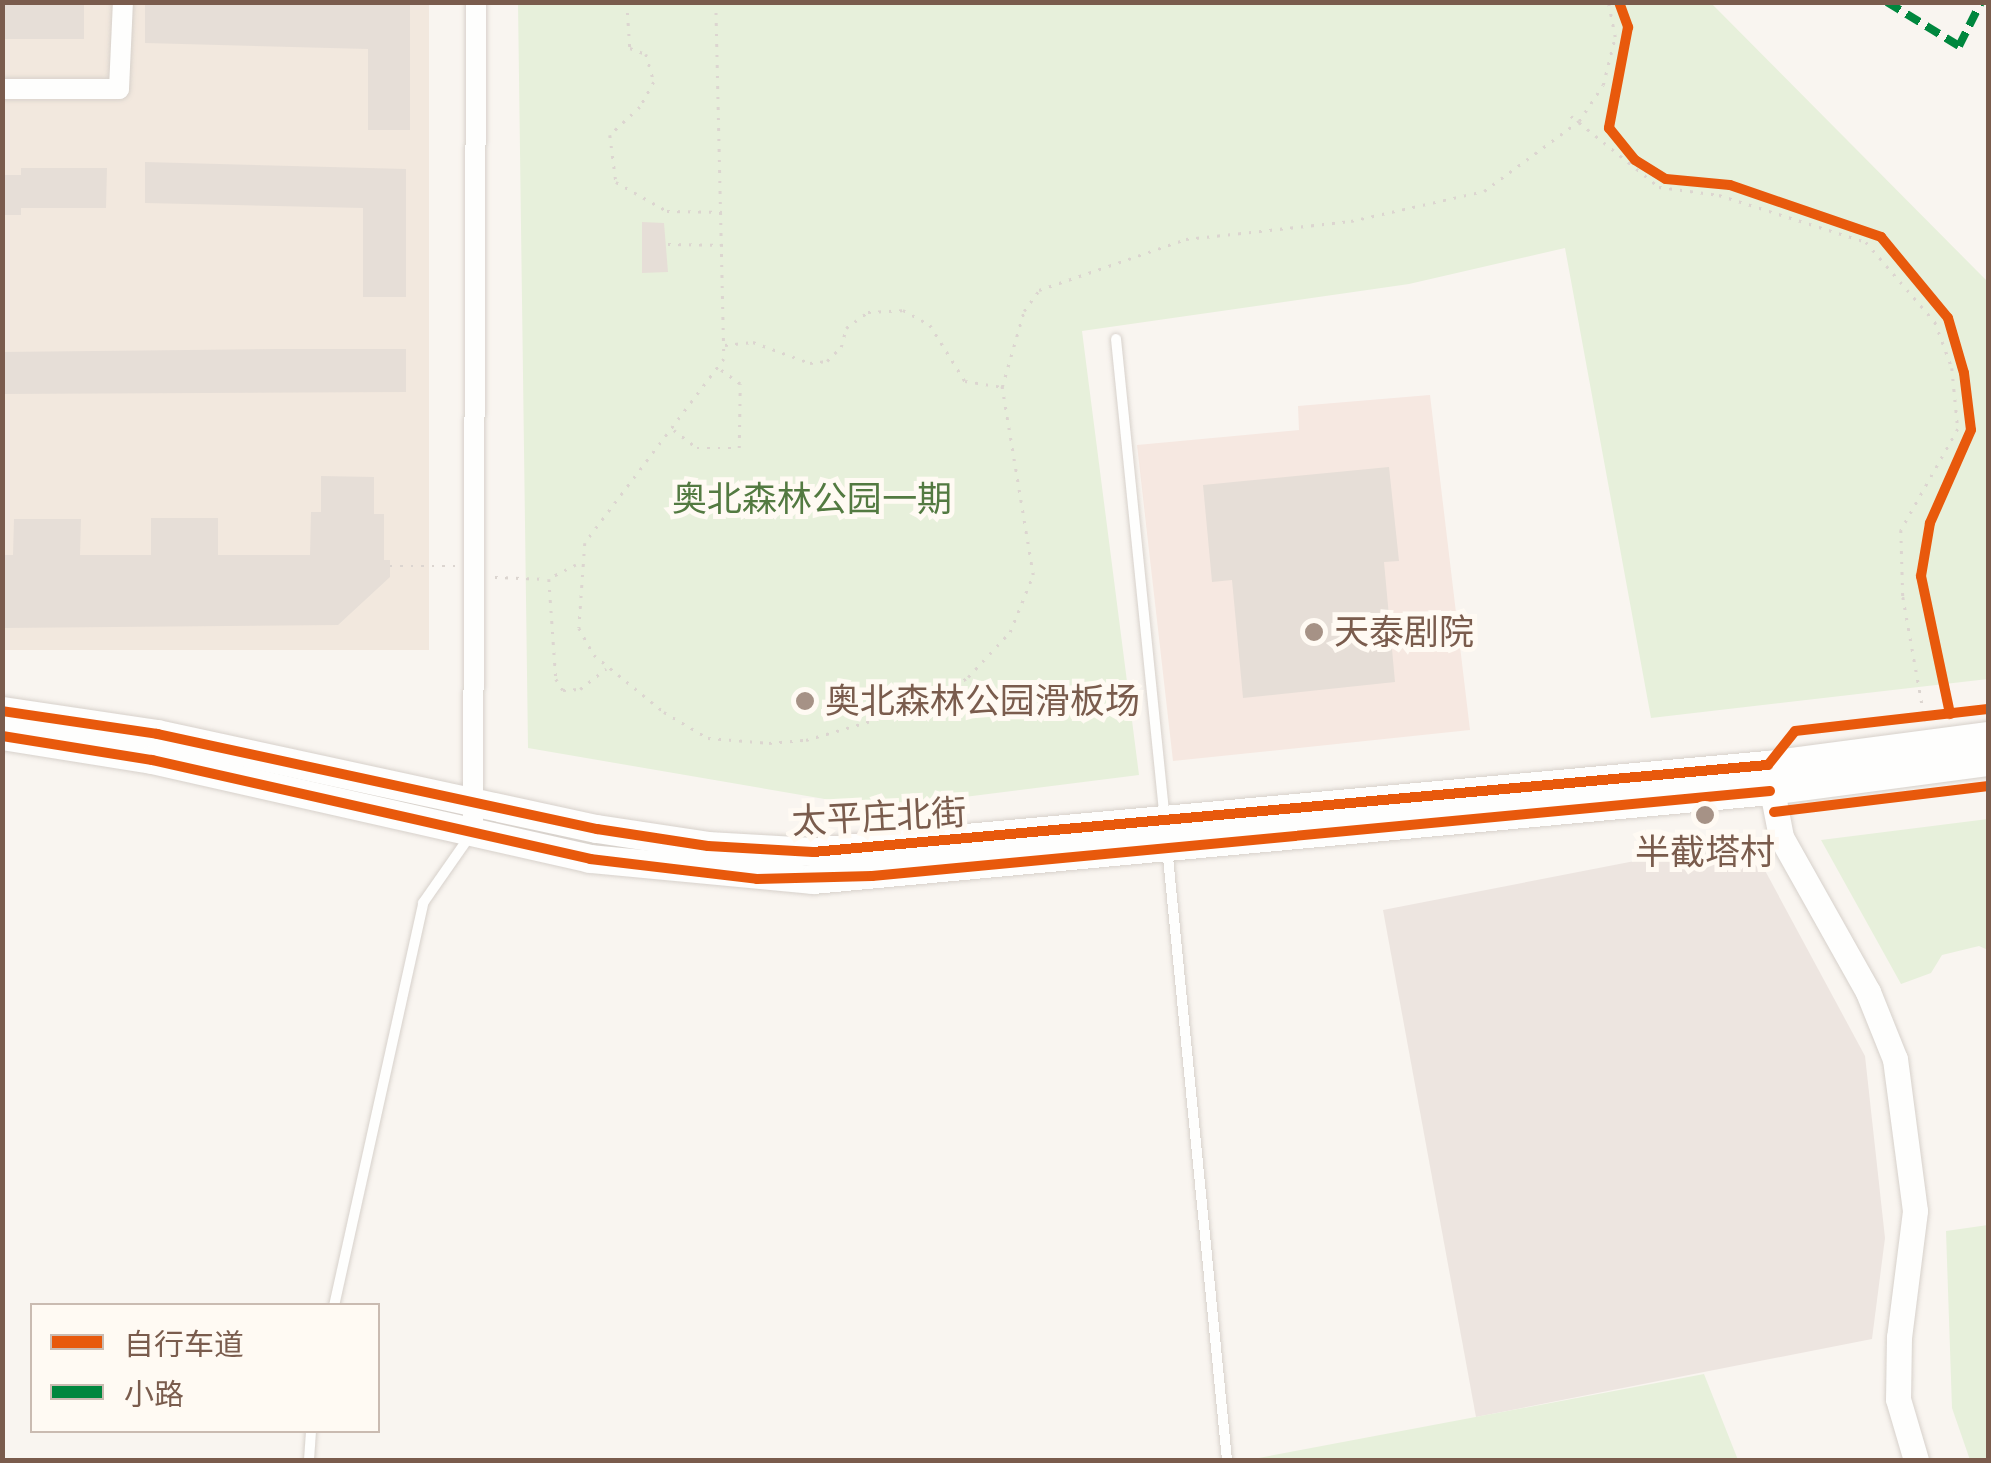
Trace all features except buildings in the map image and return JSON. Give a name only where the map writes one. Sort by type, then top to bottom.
[{"type":"main road","name":"太平庄北街","points":[[2,711],[157,734],[651,869],[813,880],[1166,835],[1769,778],[1988,762]]},
{"type":"main road","name":"太平庄北街","points":[[2,736],[473,819]]},
{"type":"main road","name":"太平庄北街","points":[[1769,778],[1988,736]]},
{"type":"street","points":[[2,90],[119,89],[122,2]]},
{"type":"street","points":[[473,819],[476,2]]},
{"type":"street","points":[[1769,778],[1782,837],[1868,992],[1894,1059],[1915,1211],[1899,1337],[1898,1399],[1916,1460]]},
{"type":"lane","points":[[1116,339],[1227,1460]]},
{"type":"lane","points":[[335,1303],[423,903],[473,819]]},
{"type":"lane","points":[[308,1460],[311,1433]]},
{"type":"path","points":[[627,2],[630,48],[646,54],[654,82],[640,108],[610,135],[616,182],[668,211],[730,212]]},
{"type":"path","points":[[716,2],[724,344],[718,368],[602,518],[579,565],[579,628],[608,668],[708,738],[769,743],[870,724],[929,704],[968,677],[1010,632],[1033,575],[1002,387],[1024,311],[1039,290],[1186,239],[1351,221],[1484,191],[1579,121],[1603,85],[1615,37],[1608,2]]},
{"type":"path","points":[[1610,98],[1628,28],[1619,2]]},
{"type":"path","points":[[1571,116],[1630,170],[1659,187],[1719,196],[1866,242],[1935,322],[1952,368],[1958,429],[1901,530],[1903,597],[1930,746]]},
{"type":"path","points":[[1609,128],[1636,160],[1666,178],[1730,185],[1817,211],[1882,237],[1891,248]]},
{"type":"path","points":[[668,244],[730,245]]},
{"type":"path","points":[[1920,280],[1948,318],[1964,373],[1971,430],[1964,448]]},
{"type":"path","points":[[724,344],[753,342],[810,363],[827,360],[841,347],[846,328],[868,312],[903,310],[930,325],[965,381],[1002,387]]},
{"type":"path","points":[[672,428],[697,448],[739,448],[740,384],[718,368]]},
{"type":"path","points":[[390,566],[549,579],[563,566],[579,565]]},
{"type":"path","points":[[549,579],[556,679],[562,690],[580,690],[608,668]]},
{"type":"path","points":[[1904,719],[1937,715]]},
{"type":"shaded area","points":[[3,3],[429,3],[429,650],[3,650]]},
{"type":"shaded area","points":[[1430,395],[1470,730],[1173,761],[1137,445],[1299,430],[1298,406]]},
{"type":"shaded area","points":[[1748,839],[1865,1056],[1885,1238],[1872,1339],[1476,1417],[1383,910]]},
{"type":"green space","name":"奥北森林公园一期","points":[[518,3],[1711,3],[1988,282],[1988,679],[1651,718],[1565,248],[1409,284],[1082,331],[1139,775],[877,808],[528,748]]},
{"type":"green space","points":[[1988,819],[1988,950],[1979,946],[1942,955],[1931,973],[1901,984],[1821,840]]},
{"type":"green space","points":[[1988,1225],[1988,1460],[1970,1460],[1952,1408],[1946,1231]]},
{"type":"green space","points":[[1704,1374],[1738,1460],[1248,1460]]},
{"type":"marked path","points":[[1887,2],[1959,46],[1981,2]]},
{"type":"cycle path","points":[[1619,2],[1628,27],[1609,128],[1635,160],[1666,179],[1730,185],[1881,237],[1948,318],[1964,373],[1971,430],[1930,523],[1921,576],[1950,714]]},
{"type":"cycle path","points":[[2,711],[157,734],[597,829],[708,846],[813,852],[1768,765],[1795,731],[1988,709]]},
{"type":"cycle path","points":[[2,736],[152,760],[590,859],[757,879],[872,876],[1770,791]]},
{"type":"cycle path","points":[[1774,812],[1988,786]]},
{"type":"place","name":"天泰剧院","points":[[1314,632]]},
{"type":"place","name":"奥北森林公园滑板场","points":[[805,701]]},
{"type":"place","name":"半截塔村","points":[[1705,815]]}]
